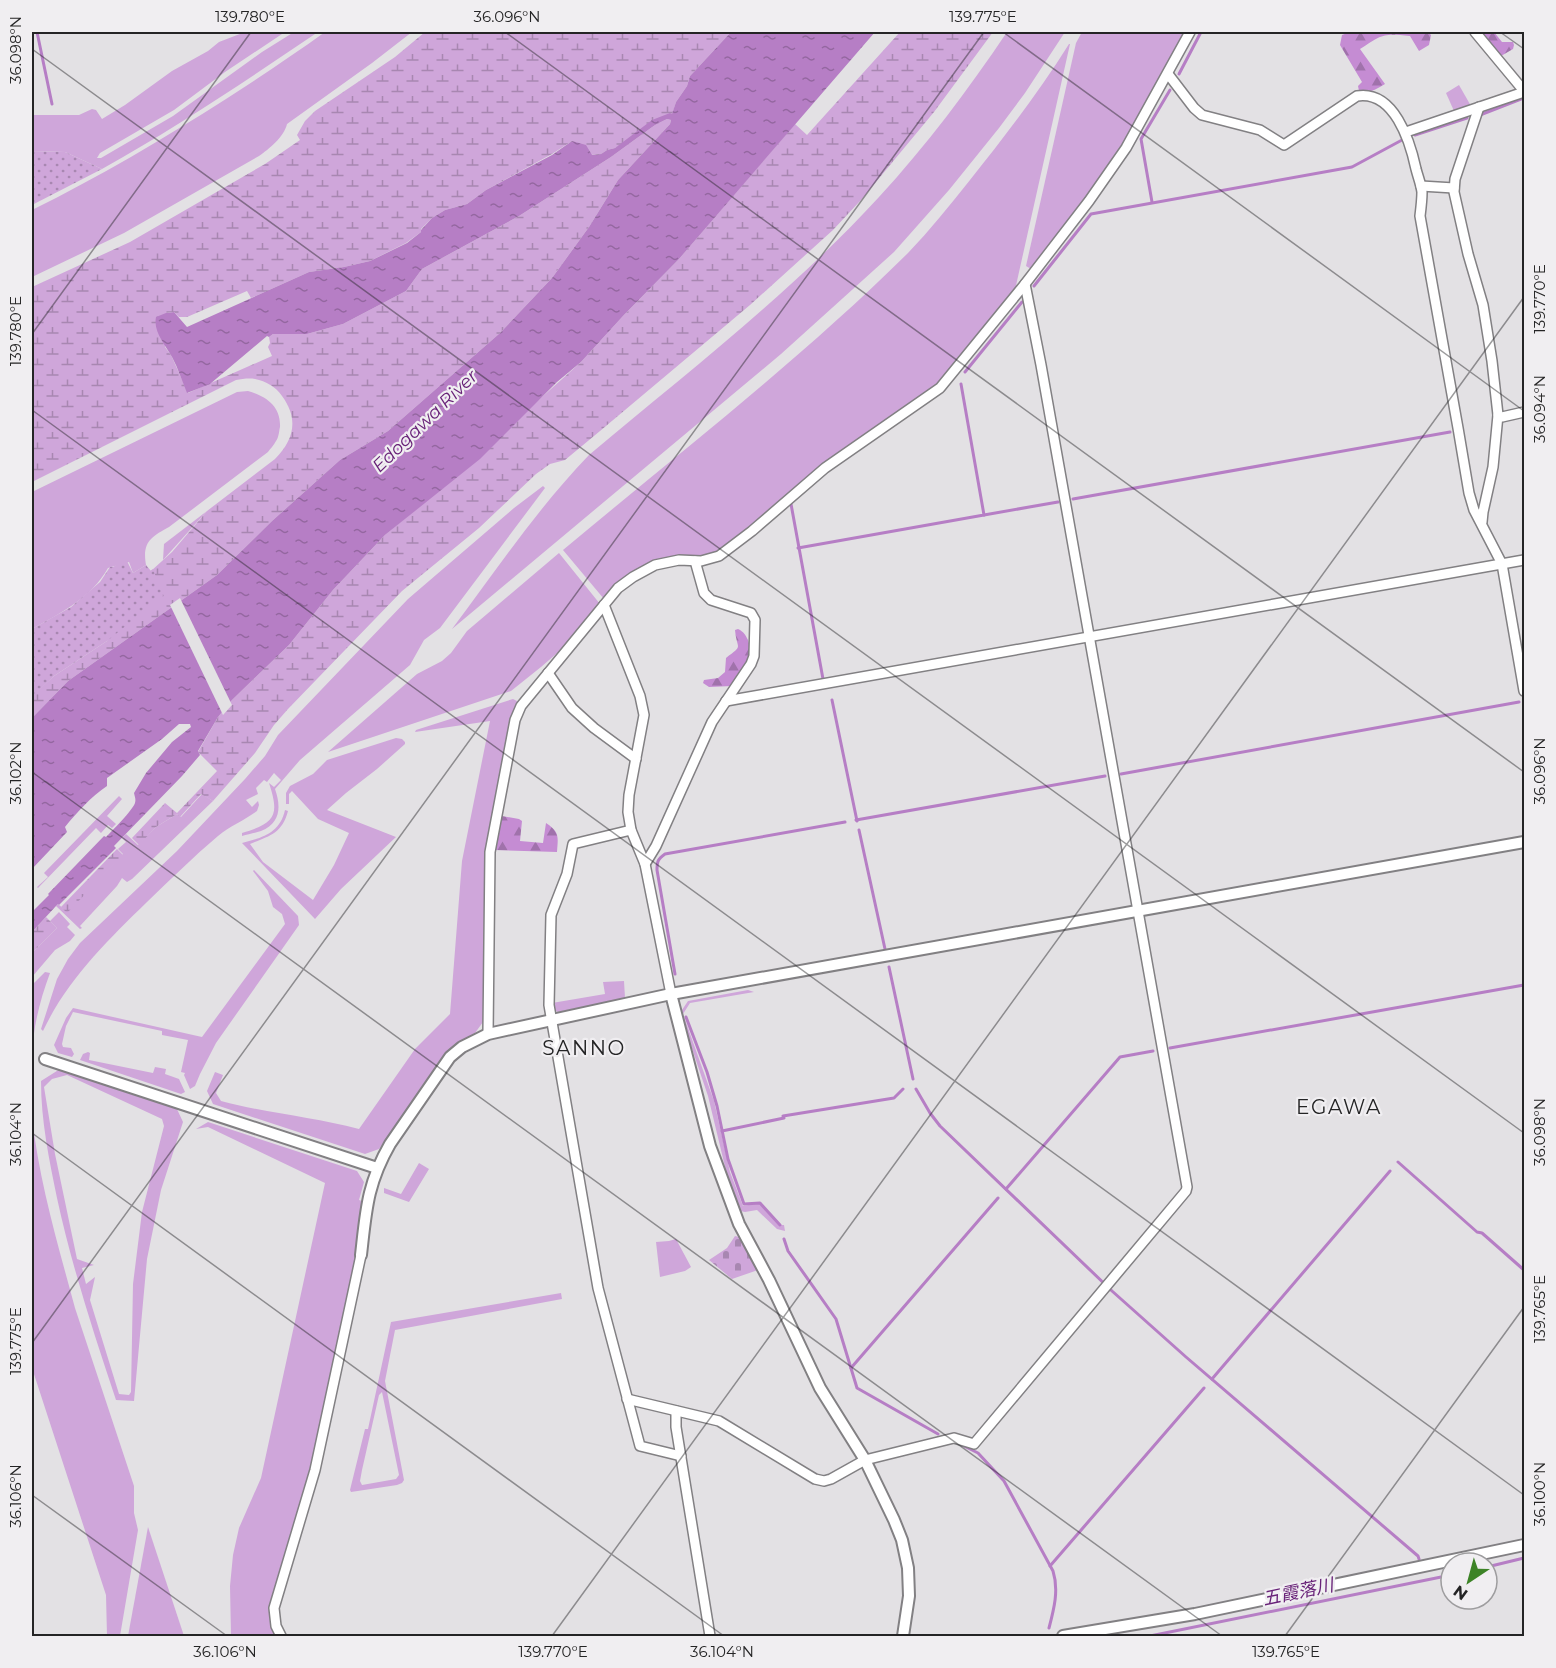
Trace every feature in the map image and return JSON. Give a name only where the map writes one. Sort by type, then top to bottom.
[{"type":"street","points":[[488,1034],[490,852],[515,720],[521,706],[618,588],[655,565],[719,556],[752,531],[825,468],[935,392],[949,378],[1089,201],[1126,148],[1190,32]]},
{"type":"street","points":[[1406,132],[1524,92],[1475,32]]},
{"type":"street","points":[[1168,74],[1194,108],[1203,115],[1260,130],[1284,145],[1357,96],[1366,94],[1387,105],[1406,132],[1421,186],[1420,216],[1468,493],[1474,510],[1502,564],[1524,691]]},
{"type":"street","points":[[1479,107],[1455,179],[1454,192],[1468,254],[1483,305],[1498,415],[1493,467],[1482,524]]},
{"type":"street","points":[[1421,186],[1454,188]]},
{"type":"street","points":[[627,1399],[719,1421],[824,1482],[865,1460],[954,1438],[974,1444],[1184,1195],[1187,1187],[1041,365],[1024,284]]},
{"type":"street","points":[[1498,415],[1502,417],[1524,412]]},
{"type":"street","points":[[726,701],[1524,560]]},
{"type":"street","points":[[645,864],[656,846],[712,722],[754,656],[755,620],[751,613],[711,600],[704,593],[695,561]]},
{"type":"street","points":[[604,604],[636,687],[644,715],[628,812],[631,830],[645,864],[671,994],[710,1146],[735,1215],[769,1280],[820,1388],[865,1460],[902,1540],[908,1568],[909,1596],[903,1636]]},
{"type":"street","points":[[548,673],[572,708],[594,728],[636,759]]},
{"type":"street","points":[[631,830],[573,844],[567,874],[551,915],[549,1005],[598,1288],[639,1446],[681,1455]]},
{"type":"street","points":[[281,1636],[276,1626],[274,1608],[315,1470],[362,1255],[367,1204],[372,1181],[390,1144],[450,1058],[462,1047],[488,1034],[671,994],[1524,842]]},
{"type":"street","points":[[45,1059],[377,1168]]},
{"type":"street","points":[[676,1411],[676,1427],[710,1636]]},
{"type":"street","points":[[1063,1636],[1195,1614],[1524,1545]]},
{"type":"green space","points":[[245,32],[285,32],[174,110],[100,153],[97,158],[101,158],[173,116],[262,52],[294,32],[318,32],[185,120],[102,169],[65,152],[32,151],[32,115],[79,115],[92,109],[96,110],[102,119],[219,42]]},
{"type":"green space","points":[[325,32],[412,32],[287,124],[279,138],[259,156],[124,233],[32,277],[32,210],[179,129]]},
{"type":"green space","points":[[425,32],[731,32],[690,76],[687,86],[676,102],[672,115],[615,148],[601,154],[591,155],[572,141],[486,190],[467,204],[445,210],[432,218],[421,229],[421,232],[406,243],[370,261],[309,272],[251,298],[247,291],[187,317],[179,317],[174,312],[166,313],[165,347],[188,393],[272,356],[268,347],[269,337],[273,334],[307,334],[343,324],[406,291],[422,269],[519,216],[611,157],[655,125],[667,119],[671,120],[670,124],[618,180],[589,227],[552,278],[500,333],[388,431],[340,460],[272,521],[217,575],[68,681],[32,718],[32,696],[54,676],[107,641],[146,565],[151,571],[172,552],[207,511],[275,459],[290,437],[292,421],[287,405],[274,387],[255,379],[236,380],[32,482],[32,287],[130,242],[265,164],[300,140],[297,135],[305,121],[315,111],[395,57]]},
{"type":"green space","points":[[900,32],[993,32],[934,112],[833,230],[750,305],[600,431],[565,460],[550,464],[536,474],[479,528],[402,591],[288,709],[255,753],[213,801],[201,794],[180,817],[177,814],[156,827],[139,845],[132,838],[165,803],[177,813],[217,771],[198,752],[218,717],[232,700],[289,645],[333,590],[385,535],[581,362],[679,259],[795,124],[807,135]]},
{"type":"green space","points":[[1007,32],[1065,32],[999,128],[949,190],[894,252],[781,354],[452,629],[535,518],[589,455],[811,266],[879,197],[946,117]]},
{"type":"green space","points":[[1082,32],[1186,32],[1126,138],[1087,195],[1031,269],[1026,266],[1076,43]]},
{"type":"green space","points":[[1350,32],[1428,32],[1431,35],[1429,45],[1419,51],[1410,36],[1394,35],[1379,38],[1360,49],[1385,84],[1363,92],[1359,91],[1358,86],[1362,82],[1340,45],[1342,35]]},
{"type":"green space","points":[[1480,32],[1494,32],[1502,42],[1513,42],[1513,49],[1501,56]]},
{"type":"green space","points":[[1069,44],[1015,290],[932,390],[833,457],[719,551],[648,564],[621,581],[604,599],[563,550],[825,331],[908,253],[996,147],[1034,97]]},
{"type":"green space","points":[[1459,85],[1471,106],[1454,111],[1446,93]]},
{"type":"green space","points":[[32,151],[65,152],[102,169],[32,205]]},
{"type":"green space","points":[[248,391],[266,399],[278,413],[280,427],[278,436],[268,452],[153,537],[145,551],[146,565],[133,573],[129,562],[108,568],[101,579],[84,596],[64,611],[32,629],[32,492],[237,392]]},
{"type":"green space","points":[[543,486],[545,488],[440,628],[424,640],[410,665],[300,760],[275,789],[278,813],[268,828],[242,836],[242,833],[262,826],[272,817],[274,803],[269,783],[274,787],[281,780],[274,773],[267,782],[264,780],[256,788],[258,794],[246,800],[252,807],[258,801],[257,811],[223,832],[209,844],[117,931],[76,978],[43,1031],[41,1029],[57,979],[80,943],[177,851],[245,779],[265,756],[278,735],[408,599]]},
{"type":"green space","points":[[207,511],[163,560],[164,544]]},
{"type":"green space","points":[[559,553],[600,604],[563,648],[541,667],[511,691],[328,752],[417,674],[442,661],[467,631]]},
{"type":"green space","points":[[126,559],[133,573],[146,565],[150,571],[153,569],[163,596],[107,641],[54,676],[32,697],[32,629],[71,607],[100,582],[110,567]]},
{"type":"green space","points":[[738,629],[745,635],[750,647],[746,665],[732,686],[709,687],[703,683],[704,680],[718,678],[725,672],[726,658],[738,647],[735,630]]},
{"type":"green space","points":[[513,699],[517,703],[485,854],[483,1022],[475,1033],[454,1045],[438,1063],[379,1149],[365,1154],[213,1104],[207,1091],[215,1072],[223,1075],[216,1093],[221,1101],[359,1129],[415,1049],[450,1014],[462,861],[490,721],[415,732]]},
{"type":"green space","points":[[396,738],[402,739],[405,744],[327,810],[396,837],[341,889],[315,919],[242,843],[269,833],[279,824],[285,810],[288,811],[282,825],[274,833],[250,844],[263,862],[313,900],[334,865],[349,833],[318,819],[292,791],[289,794],[289,804],[286,804],[286,793],[290,786],[313,774],[327,760]]},
{"type":"green space","points":[[202,794],[213,801],[132,879],[127,882],[122,878],[80,926],[82,928],[80,929],[56,906],[58,904],[67,912],[123,854],[118,849],[126,842],[122,838],[126,834],[138,845],[156,827],[177,814],[181,817]]},
{"type":"green space","points":[[119,796],[122,799],[107,816],[116,824],[112,828],[108,825],[101,833],[96,828],[38,888],[48,877],[44,873]]},
{"type":"green space","points":[[502,816],[522,821],[520,841],[543,843],[546,823],[554,829],[557,835],[557,852],[495,850]]},
{"type":"green space","points":[[117,849],[123,855],[67,913],[61,907]]},
{"type":"green space","points":[[254,870],[298,916],[299,925],[216,1043],[195,1086],[190,1089],[185,1073],[181,1072],[188,1040],[162,1035],[162,1031],[73,1012],[66,1026],[62,1044],[63,1047],[71,1048],[74,1054],[72,1057],[58,1053],[54,1045],[73,1008],[202,1037],[285,924],[282,914],[273,907],[268,891]]},
{"type":"green space","points":[[59,912],[70,924],[67,927],[75,935],[55,950],[32,977],[32,953],[57,928],[50,921]]},
{"type":"green space","points":[[46,917],[57,928],[32,953],[32,932]]},
{"type":"green space","points":[[45,972],[50,973],[38,1014],[32,1056],[32,985]]},
{"type":"green space","points":[[624,981],[625,998],[558,1012],[554,1010],[552,1003],[605,994],[603,982]]},
{"type":"green space","points":[[748,990],[754,992],[690,1003],[683,1014],[714,1101],[730,1172],[743,1206],[760,1203],[780,1225],[784,1225],[785,1231],[777,1229],[757,1210],[745,1212],[736,1210],[708,1096],[680,1013],[688,1001]]},
{"type":"green space","points":[[90,1053],[89,1060],[153,1073],[155,1067],[166,1069],[165,1074],[179,1079],[185,1092],[181,1094],[80,1060],[83,1054]]},
{"type":"green space","points":[[60,1069],[176,1107],[183,1122],[161,1190],[147,1259],[134,1401],[116,1400],[76,1275],[48,1154],[42,1111],[41,1081]],"holes":[[[67,1075],[162,1119],[164,1126],[142,1212],[133,1284],[131,1392],[129,1395],[119,1394],[90,1300],[95,1277],[86,1284],[82,1268],[94,1265],[77,1259],[55,1154],[44,1087],[52,1079]]]},
{"type":"green space","points":[[32,1117],[44,1189],[75,1308],[134,1486],[134,1513],[138,1530],[120,1636],[107,1636],[106,1595],[32,1368]]},
{"type":"green space","points":[[208,1122],[357,1171],[364,1182],[359,1200],[362,1201],[357,1259],[305,1498],[272,1602],[278,1636],[231,1636],[230,1586],[233,1555],[239,1528],[261,1478],[325,1183],[208,1127],[196,1129]]},
{"type":"green space","points":[[419,1163],[429,1169],[409,1202],[384,1193],[384,1188],[401,1194]]},
{"type":"green space","points":[[735,1236],[739,1237],[758,1270],[732,1279],[709,1260],[727,1248]]},
{"type":"green space","points":[[676,1239],[691,1267],[685,1271],[660,1277],[656,1242]]},
{"type":"green space","points":[[561,1293],[562,1299],[395,1330],[385,1381],[404,1480],[397,1485],[351,1492],[365,1429],[368,1429],[391,1322]],"holes":[[[382,1392],[399,1475],[396,1479],[362,1485],[360,1481],[379,1395]]]},
{"type":"green space","points":[[148,1527],[184,1636],[128,1636]]},
{"type":"water","name":"Edogawa River","points":[[731,32],[875,32],[679,259],[581,362],[557,382],[480,459],[385,535],[333,590],[289,645],[232,700],[218,717],[198,751],[200,755],[182,776],[114,846],[116,848],[32,932],[32,912],[126,816],[135,803],[134,793],[146,773],[172,742],[191,727],[190,724],[179,724],[162,739],[107,778],[107,786],[75,815],[65,827],[67,832],[32,869],[32,718],[68,681],[217,575],[272,521],[340,460],[388,431],[500,333],[552,278],[589,227],[618,180],[670,124],[671,120],[667,119],[655,125],[611,157],[519,216],[422,269],[406,291],[343,324],[307,334],[267,336],[210,384],[187,393],[174,361],[158,333],[156,317],[174,312],[187,327],[309,272],[370,261],[407,243],[421,232],[432,218],[445,210],[467,204],[486,190],[552,155],[572,141],[586,145],[592,155],[615,148],[652,120],[672,114],[690,76]]},
{"type":"pier","points":[[180,598],[232,705],[223,715],[170,605]]},
{"type":"waterway","points":[[37,32],[52,104]]},
{"type":"waterway","points":[[1179,74],[1201,32]]},
{"type":"waterway","points":[[1152,202],[1141,139],[1170,90]]},
{"type":"waterway","points":[[1480,115],[1521,99]]},
{"type":"waterway","points":[[1415,135],[1467,118]]},
{"type":"waterway","points":[[1034,286],[1091,214],[1352,167],[1402,140]]},
{"type":"waterway","points":[[965,372],[1022,302]]},
{"type":"waterway","points":[[798,548],[984,515],[961,384]]},
{"type":"waterway","points":[[1073,499],[1450,432]]},
{"type":"waterway","points":[[984,515],[1058,502]]},
{"type":"waterway","points":[[791,504],[823,679]]},
{"type":"waterway","points":[[832,700],[857,821]]},
{"type":"waterway","points":[[1121,774],[1519,702]]},
{"type":"waterway","points":[[856,820],[1105,776]]},
{"type":"waterway","points":[[675,974],[657,870],[661,857],[665,854],[845,822]]},
{"type":"waterway","points":[[859,830],[885,949]]},
{"type":"waterway","points":[[889,967],[913,1079]]},
{"type":"waterway","points":[[1170,1048],[1524,985]]},
{"type":"waterway","points":[[686,1017],[707,1072],[728,1159],[744,1204],[760,1203],[780,1225]]},
{"type":"waterway","points":[[1006,1189],[1120,1057],[1153,1051]]},
{"type":"waterway","points":[[722,1131],[784,1118],[783,1116],[894,1098],[903,1089]]},
{"type":"waterway","points":[[916,1089],[940,1126],[1112,1291],[1419,1559]]},
{"type":"waterway","points":[[1398,1162],[1524,1270]]},
{"type":"waterway","points":[[1212,1379],[1390,1171]]},
{"type":"waterway","points":[[851,1368],[998,1198]]},
{"type":"waterway","points":[[784,1239],[788,1251],[836,1319],[857,1388],[938,1434]]},
{"type":"waterway","points":[[1050,1566],[1204,1388]]},
{"type":"waterway","points":[[958,1443],[978,1453],[1004,1481],[1053,1571],[1056,1592],[1049,1628]]},
{"type":"waterway","name":"五霞落川","points":[[1499,1564],[1524,1558]]},
{"type":"waterway","name":"五霞落川","points":[[1150,1636],[1439,1577]]},
{"type":"district","name":"SANNO","points":[[584,1048]]},
{"type":"district","name":"EGAWA","points":[[1339,1107]]}]
